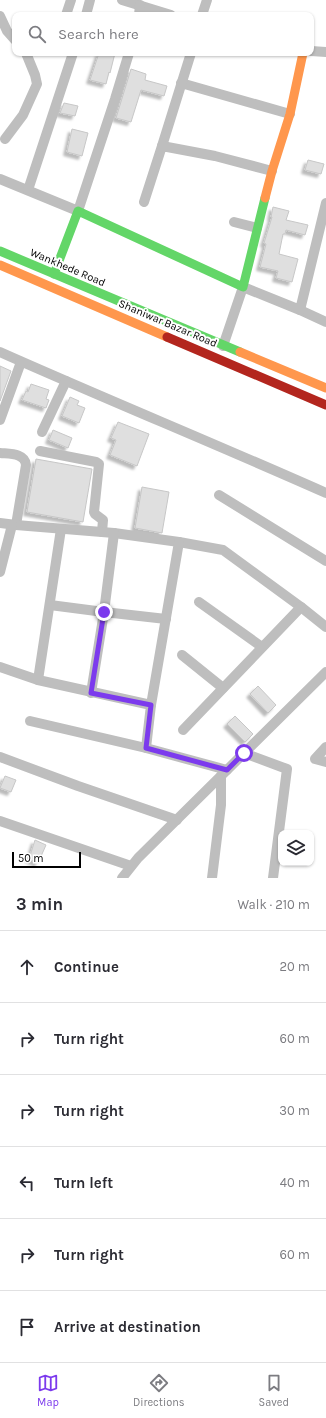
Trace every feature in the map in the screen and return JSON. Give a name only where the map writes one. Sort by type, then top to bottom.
[{"type":"main road","points":[[54,274],[78,210],[243,287],[272,171],[290,114],[302,56]]},
{"type":"main road","name":"Wankhede Road","points":[[0,251],[326,388]]},
{"type":"main road","name":"Shaniwar Bazar Road","points":[[0,265],[326,405]]},
{"type":"street","points":[[67,12],[71,0]]},
{"type":"street","points":[[87,12],[90,0]]},
{"type":"street","points":[[122,0],[160,12]]},
{"type":"street","points":[[203,12],[207,0]]},
{"type":"street","points":[[0,16],[7,31],[12,37]]},
{"type":"street","points":[[314,51],[326,52]]},
{"type":"street","points":[[2,140],[23,115],[37,84],[35,74],[27,56]]},
{"type":"street","points":[[28,190],[72,56]]},
{"type":"street","points":[[0,179],[78,210],[128,56]]},
{"type":"street","points":[[144,202],[189,56]]},
{"type":"street","points":[[182,83],[290,114]]},
{"type":"street","points":[[162,146],[215,156],[272,171]]},
{"type":"street","points":[[300,310],[326,203]]},
{"type":"street","points":[[234,222],[257,228]]},
{"type":"street","points":[[223,346],[243,287],[326,322]]},
{"type":"street","points":[[0,352],[116,404],[227,449],[326,493]]},
{"type":"street","points":[[0,420],[21,362]]},
{"type":"street","points":[[42,432],[66,381]]},
{"type":"street","points":[[40,451],[96,462],[99,464],[94,512],[103,520],[102,532]]},
{"type":"street","points":[[0,453],[22,457],[26,460],[14,525],[0,572]]},
{"type":"street","points":[[219,495],[326,561]]},
{"type":"street","points":[[0,523],[114,533],[223,550],[326,627]]},
{"type":"street","points":[[38,680],[62,529]]},
{"type":"street","points":[[91,693],[104,612],[114,533]]},
{"type":"street","points":[[146,748],[151,705],[179,542]]},
{"type":"street","points":[[199,602],[262,647]]},
{"type":"street","points":[[50,605],[166,618]]},
{"type":"street","points":[[183,730],[301,607]]},
{"type":"street","points":[[182,655],[223,688]]},
{"type":"street","points":[[0,668],[38,680],[91,693],[151,705]]},
{"type":"street","points":[[122,878],[138,858],[326,672]]},
{"type":"street","points":[[30,722],[146,748],[224,773]]},
{"type":"street","points":[[326,747],[315,759],[326,762]]},
{"type":"street","points":[[244,753],[287,769],[273,878]]},
{"type":"street","points":[[0,757],[177,820]]},
{"type":"street","points":[[212,878],[224,773]]},
{"type":"street","points":[[0,821],[131,866]]},
{"type":"building","points":[[98,56],[114,56],[106,84],[90,80]]},
{"type":"building","points":[[131,69],[146,74],[145,80],[167,86],[164,96],[141,90],[131,122],[116,118]]},
{"type":"building","points":[[64,103],[78,106],[75,116],[60,113]]},
{"type":"building","points":[[72,129],[88,133],[82,156],[67,152]]},
{"type":"building","points":[[308,160],[324,164],[321,174],[305,170]]},
{"type":"building","points":[[273,207],[289,211],[286,220],[308,225],[305,235],[286,230],[285,234],[283,234],[279,254],[298,259],[292,282],[276,278],[278,271],[260,267]]},
{"type":"building","points":[[0,366],[11,371],[0,401]]},
{"type":"building","points":[[31,384],[49,390],[46,399],[49,400],[46,408],[22,400],[26,391],[28,392]]},
{"type":"building","points":[[70,397],[79,401],[77,405],[85,408],[79,423],[62,416]]},
{"type":"building","points":[[118,422],[149,434],[137,466],[110,455],[116,440],[111,438]]},
{"type":"building","points":[[53,430],[72,438],[68,448],[49,440]]},
{"type":"building","points":[[36,459],[92,469],[83,522],[27,512]]},
{"type":"building","points":[[142,487],[169,492],[162,533],[135,528]]},
{"type":"building","points":[[258,686],[276,705],[268,713],[250,694]]},
{"type":"building","points":[[235,716],[253,734],[245,742],[227,724]]},
{"type":"building","points":[[5,776],[16,780],[11,792],[0,788]]},
{"type":"building","points":[[35,840],[46,845],[38,863],[29,859]]},
{"type":"traffic: fast","points":[[54,274],[78,211],[243,287],[265,198]]},
{"type":"traffic: fast","points":[[0,251],[240,352]]},
{"type":"traffic: slow","points":[[265,198],[290,114],[302,56]]},
{"type":"traffic: slow","points":[[0,265],[167,337]]},
{"type":"traffic: slow","points":[[240,352],[326,388]]},
{"type":"traffic: jam","points":[[167,337],[326,405]]},
{"type":"route","points":[[104,612],[91,693],[151,705],[146,748],[227,770],[244,753]]}]
